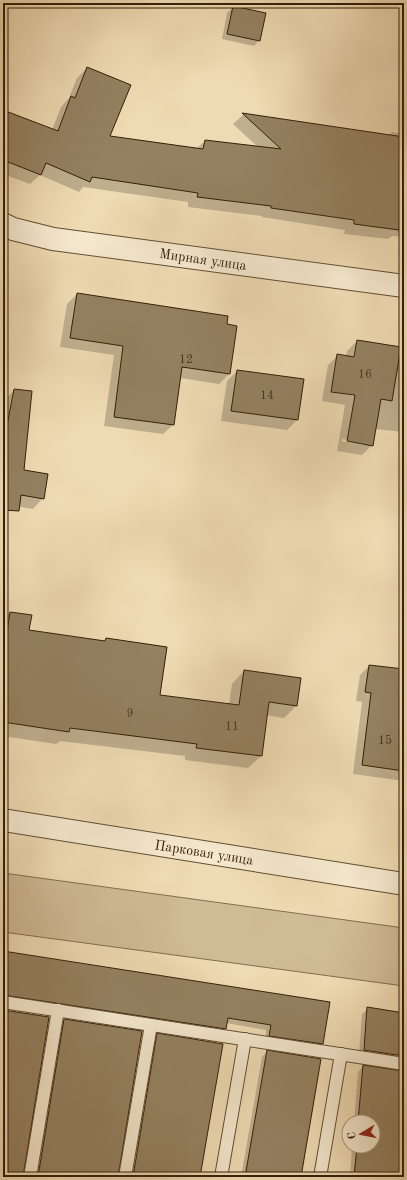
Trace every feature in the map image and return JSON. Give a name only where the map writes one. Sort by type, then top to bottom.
[{"type":"street","name":"Мирная улица","points":[[3,224],[13,229],[53,239],[404,286]]},
{"type":"street","name":"Парковая улица","points":[[3,820],[404,884]]},
{"type":"lane","points":[[3,1002],[404,1064]]},
{"type":"lane","points":[[30,1177],[58,1010]]},
{"type":"lane","points":[[125,1177],[151,1025]]},
{"type":"lane","points":[[222,1177],[245,1039]]},
{"type":"lane","points":[[320,1177],[341,1054]]},
{"type":"shaded area","points":[[3,873],[404,928],[404,986],[3,932]]},
{"type":"building","points":[[233,6],[266,13],[260,41],[227,34]]},
{"type":"building","points":[[87,67],[131,85],[110,136],[203,149],[205,140],[281,149],[242,113],[404,137],[404,215],[401,215],[399,230],[354,224],[354,220],[271,208],[271,206],[197,197],[198,193],[92,177],[90,182],[46,163],[41,175],[3,160],[3,110],[58,131],[71,96],[75,98]]},
{"type":"building","points":[[77,293],[228,316],[227,324],[237,326],[230,374],[182,367],[174,425],[114,417],[123,346],[70,338]]},
{"type":"building","points":[[357,340],[401,347],[392,401],[381,399],[373,446],[347,441],[355,395],[331,392],[337,354],[354,357]]},
{"type":"building","points":[[237,370],[304,379],[298,420],[231,411]]},
{"type":"building","points":[[14,389],[32,391],[24,470],[48,474],[44,499],[21,495],[19,511],[3,510],[3,436],[5,436]]},
{"type":"building","points":[[10,612],[32,615],[29,630],[105,641],[106,638],[167,647],[160,695],[239,705],[244,670],[301,678],[297,706],[269,702],[262,756],[196,748],[197,744],[70,728],[69,732],[3,722],[3,656]]},
{"type":"building","points":[[369,665],[404,669],[404,771],[362,765],[371,693],[365,692]]},
{"type":"building","points":[[3,951],[330,1002],[323,1044],[269,1036],[271,1025],[228,1018],[226,1029],[3,995]]},
{"type":"building","points":[[367,1007],[404,1013],[404,1056],[364,1050]]},
{"type":"building","points":[[3,1010],[49,1017],[23,1177],[3,1177]]},
{"type":"building","points":[[64,1019],[142,1031],[118,1177],[38,1177]]},
{"type":"building","points":[[157,1033],[223,1044],[200,1177],[133,1177]]},
{"type":"building","points":[[267,1050],[321,1059],[301,1177],[245,1177]]},
{"type":"building","points":[[363,1065],[404,1071],[404,1177],[354,1177],[356,1154],[381,1154],[381,1114],[359,1114]]}]
